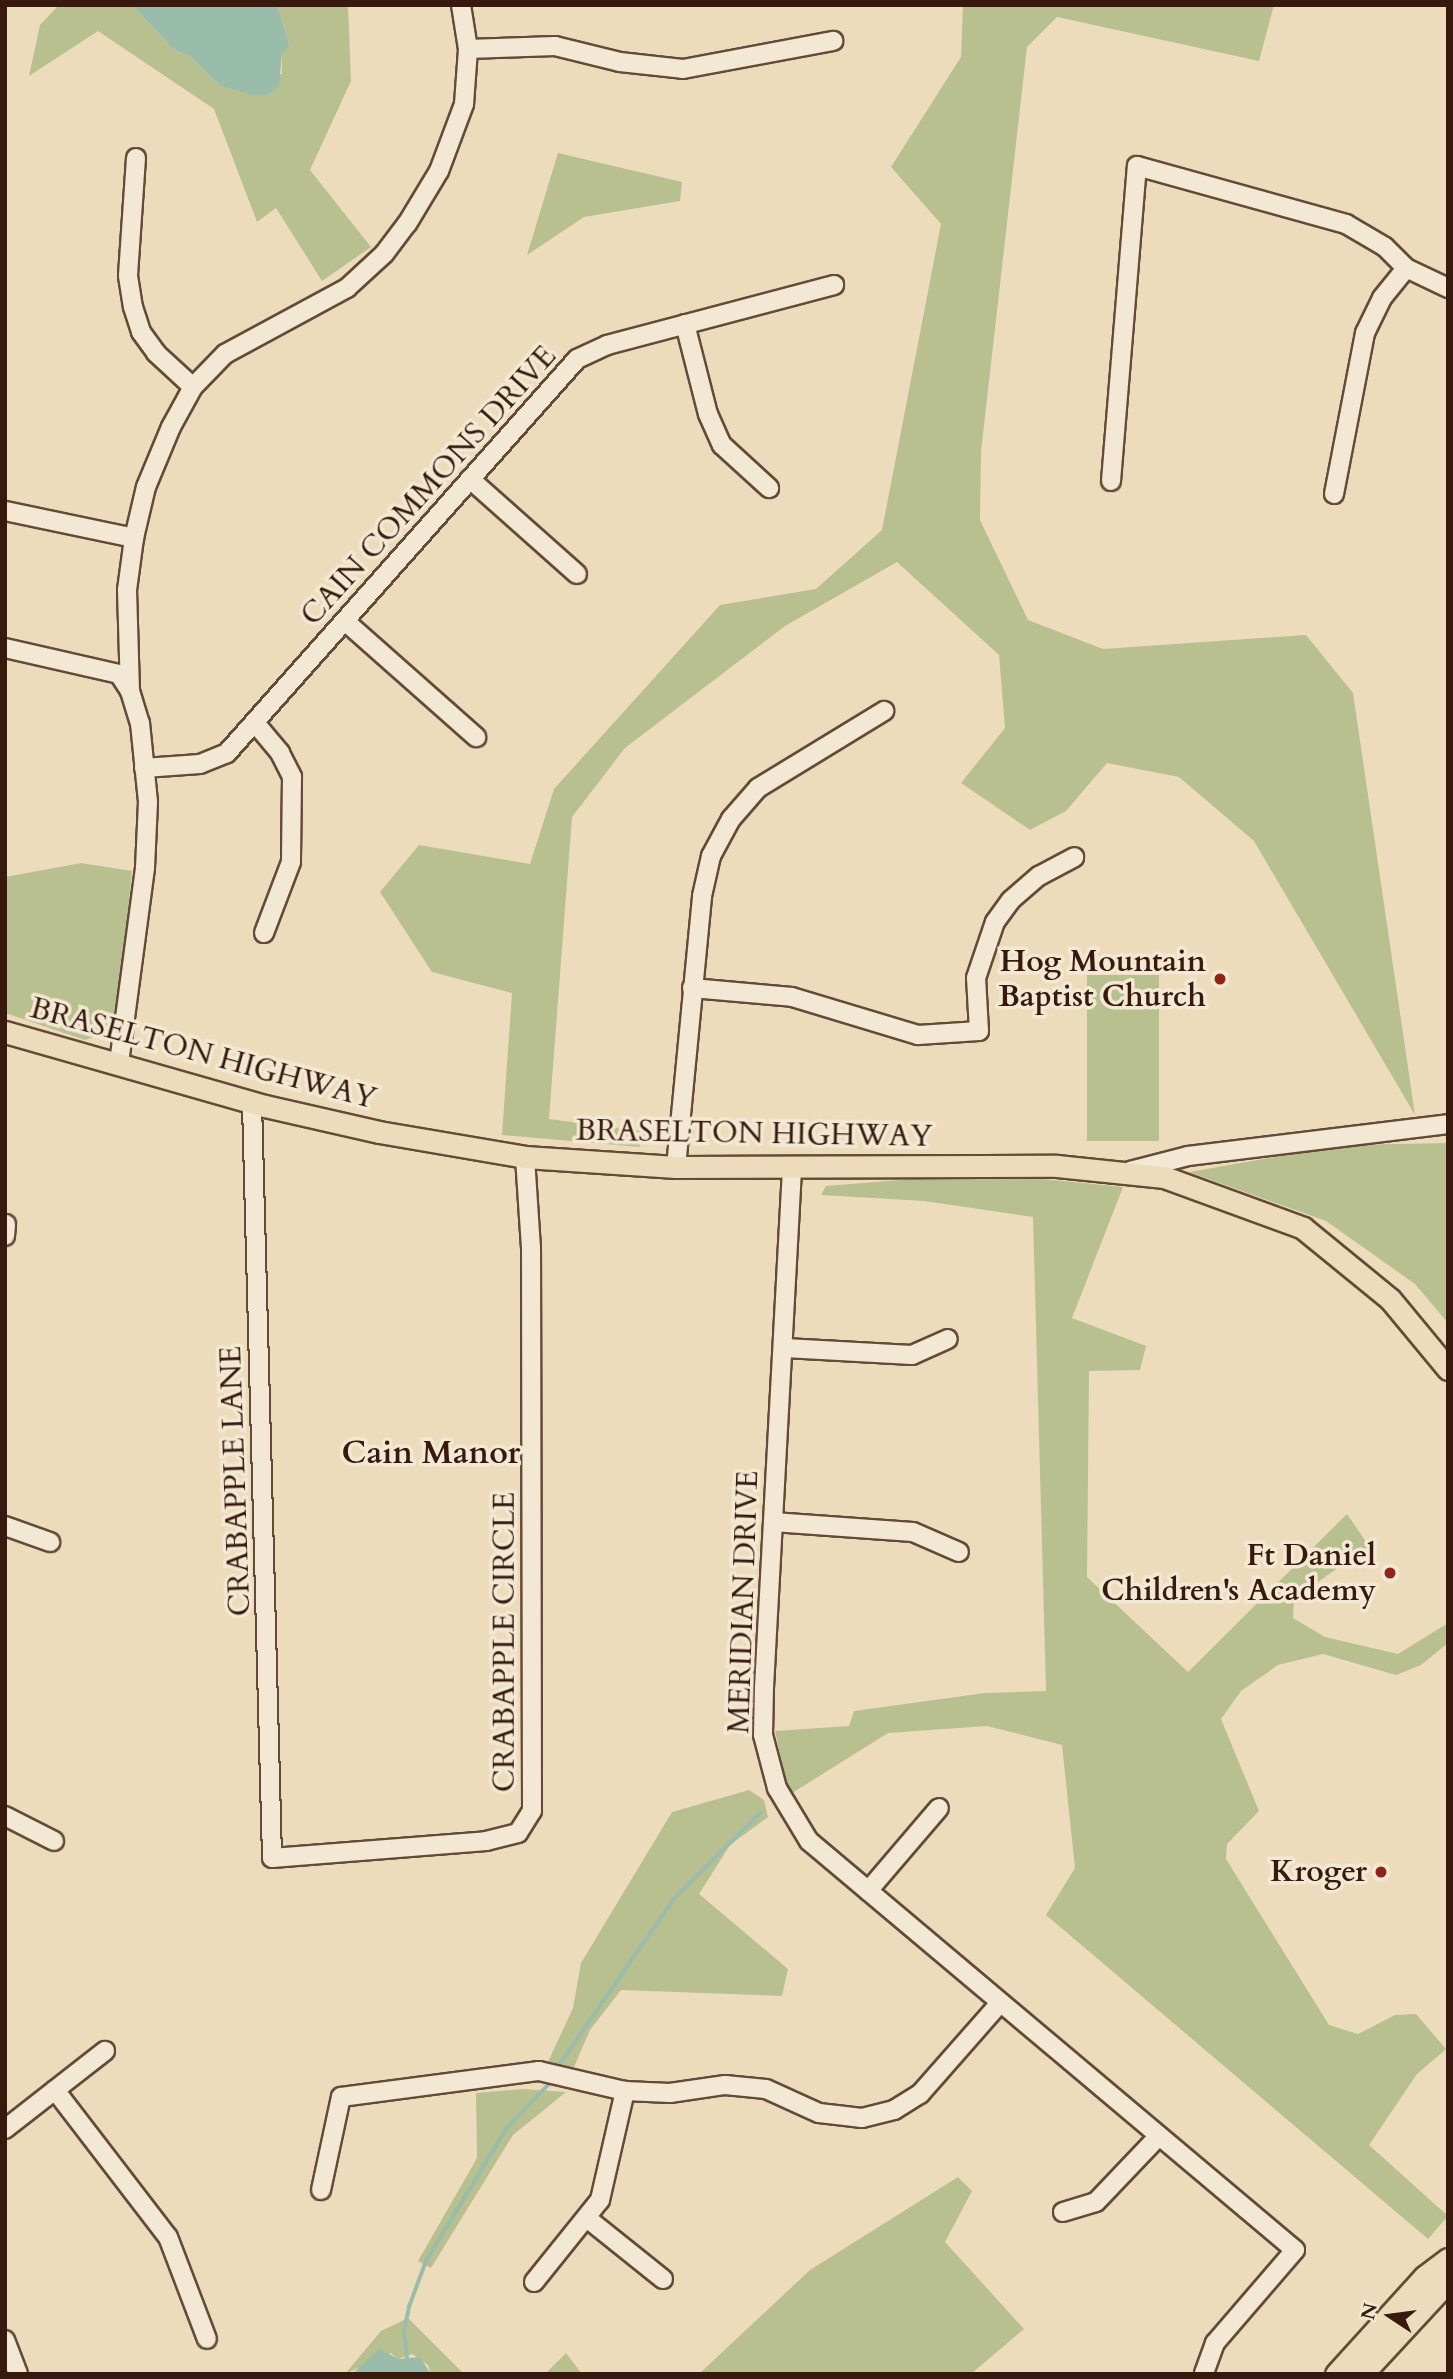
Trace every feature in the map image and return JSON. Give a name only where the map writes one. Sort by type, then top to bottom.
[{"type":"main road","name":"BRASELTON HIGHWAY","points":[[5,1032],[252,1103],[379,1132],[525,1157],[676,1167],[792,1169],[1057,1166],[1127,1171],[1189,1184],[1303,1228],[1390,1299],[1448,1369]]},
{"type":"main road","points":[[1336,2374],[1424,2277],[1448,2259]]},
{"type":"main road","points":[[1362,2374],[1438,2292],[1448,2266]]},
{"type":"street","points":[[119,1064],[145,868],[144,768],[130,691],[127,590],[134,538],[146,486],[193,387],[225,354],[346,288],[384,254],[407,224],[452,143],[464,104],[468,49],[461,5]]},
{"type":"street","points":[[468,49],[555,46],[620,62],[683,69],[833,41]]},
{"type":"street","points":[[136,158],[128,276],[132,307],[141,332],[156,353],[193,387]]},
{"type":"street","points":[[1111,481],[1137,166],[1346,223],[1385,247],[1406,268],[1448,288]]},
{"type":"street","points":[[1335,494],[1365,333],[1382,298],[1406,268]]},
{"type":"street","name":"CAIN COMMONS DRIVE","points":[[144,768],[200,764],[227,753],[577,359],[607,345],[834,285]]},
{"type":"street","points":[[685,324],[708,414],[722,445],[769,488]]},
{"type":"street","points":[[470,479],[577,573]]},
{"type":"street","points":[[5,510],[134,538]]},
{"type":"street","points":[[346,622],[476,737]]},
{"type":"street","points":[[5,649],[103,667],[119,674],[130,691]]},
{"type":"street","points":[[676,1167],[702,896],[712,856],[731,819],[758,788],[884,710]]},
{"type":"street","points":[[256,723],[280,753],[292,777],[290,862],[264,933]]},
{"type":"street","points":[[692,988],[792,997],[918,1034],[979,1031],[976,978],[996,922],[1011,900],[1039,876],[1074,857]]},
{"type":"street","name":"CRABAPPLE LANE","points":[[252,1103],[272,1858]]},
{"type":"street","points":[[1127,1171],[1188,1156],[1448,1124]]},
{"type":"street","name":"CRABAPPLE CIRCLE","points":[[272,1858],[486,1841],[518,1833],[532,1811],[531,1261],[525,1157]]},
{"type":"street","name":"MERIDIAN DRIVE","points":[[792,1169],[785,1348],[773,1522],[763,1735],[771,1768],[784,1806],[808,1841],[1157,2138],[1296,2250],[1215,2343],[1204,2374]]},
{"type":"street","points":[[5,1236],[6,1224]]},
{"type":"street","points":[[785,1348],[912,1355],[948,1339]]},
{"type":"street","points":[[773,1522],[913,1532],[959,1552]]},
{"type":"street","points":[[5,1526],[50,1542]]},
{"type":"street","points":[[868,1891],[939,1808]]},
{"type":"street","points":[[5,1816],[54,1841]]},
{"type":"street","points":[[321,2190],[341,2097],[538,2071],[625,2091],[670,2093],[725,2085],[766,2090],[819,2113],[862,2118],[894,2110],[920,2094],[1000,2003]]},
{"type":"street","points":[[5,2129],[105,2050]]},
{"type":"street","points":[[55,2090],[168,2237],[207,2339]]},
{"type":"street","points":[[534,2282],[588,2219],[608,2177],[625,2091]]},
{"type":"street","points":[[1063,2212],[1096,2202],[1157,2138]]},
{"type":"street","points":[[588,2219],[663,2279]]},
{"type":"street","points":[[5,2340],[18,2374]]},
{"type":"green space","points":[[59,5],[132,5],[173,49],[190,56],[219,85],[282,74],[282,53],[290,46],[277,5],[348,5],[351,81],[310,170],[371,247],[322,281],[276,208],[257,222],[214,109],[98,31],[29,76],[40,25]]},
{"type":"green space","points":[[963,5],[1274,5],[1259,61],[1057,17],[1027,47],[981,452],[980,520],[1028,620],[1103,649],[1306,635],[1353,693],[1415,1115],[1254,841],[1179,777],[1107,763],[1066,811],[1030,830],[961,783],[1005,728],[999,655],[897,562],[785,626],[625,748],[572,817],[549,1119],[649,1132],[639,1147],[502,1135],[512,993],[432,972],[380,892],[419,845],[530,864],[554,789],[720,605],[816,589],[882,530],[941,224],[891,167],[961,57]]},
{"type":"green space","points":[[558,153],[682,182],[680,201],[584,217],[527,255]]},
{"type":"green space","points":[[81,863],[132,871],[118,1008],[107,1032],[85,1040],[5,1013],[5,877]]},
{"type":"green space","points":[[1087,975],[1159,975],[1159,1141],[1087,1141]]},
{"type":"green space","points":[[1448,1143],[1448,1323],[1415,1284],[1326,1221],[1189,1172],[1344,1145]]},
{"type":"green space","points":[[925,1178],[1043,1179],[1123,1187],[1072,1318],[1146,1346],[1140,1370],[1089,1371],[1087,1577],[1188,1672],[1347,1514],[1369,1546],[1294,1599],[1293,1618],[1325,1637],[1398,1654],[1448,1623],[1448,1643],[1421,1665],[1396,1675],[1323,1654],[1278,1665],[1241,1691],[1221,1719],[1259,1811],[1227,1844],[1226,1859],[1329,2025],[1358,2034],[1395,2015],[1416,2014],[1446,2049],[1417,2074],[1369,2145],[1448,2216],[1428,2239],[1046,1915],[1075,1868],[1062,1745],[987,1726],[888,1733],[789,1795],[775,1731],[849,1726],[854,1711],[985,1693],[1046,1691],[1033,1217],[924,1201],[821,1195],[826,1186]]},
{"type":"green space","points":[[749,1790],[764,1800],[768,1817],[730,1845],[699,1894],[788,1969],[782,1996],[621,1990],[590,2030],[574,2067],[547,2064],[573,2008],[581,1963],[672,1812]]},
{"type":"green space","points":[[523,2089],[566,2092],[513,2135],[431,2268],[418,2261],[477,2158],[476,2093]]},
{"type":"green space","points":[[958,2177],[972,2191],[945,2242],[1024,2329],[971,2374],[699,2374],[810,2270]]},
{"type":"green space","points":[[408,2318],[464,2374],[431,2374],[428,2365],[412,2354],[398,2359],[391,2353],[345,2374],[381,2331]]},
{"type":"green space","points":[[566,2353],[582,2374],[545,2374]]},
{"type":"shaded area","points":[[132,5],[277,5],[290,46],[282,54],[279,87],[267,95],[251,95],[219,85],[190,56],[173,49]]},
{"type":"shaded area","points":[[379,2349],[399,2359],[420,2357],[431,2374],[352,2374]]},
{"type":"waterway","points":[[560,2064],[673,1900],[760,1813]]},
{"type":"waterway","points":[[407,2359],[404,2331],[409,2307],[426,2261],[507,2128],[550,2083]]},
{"type":"place","name":"Hog Mountain Baptist Church","points":[[1220,979]]},
{"type":"place","name":"Ft Daniel Children's Academy","points":[[1390,1573]]},
{"type":"place","name":"Kroger","points":[[1381,1872]]},
{"type":"district","name":"Cain Manor","points":[[431,1453]]}]
